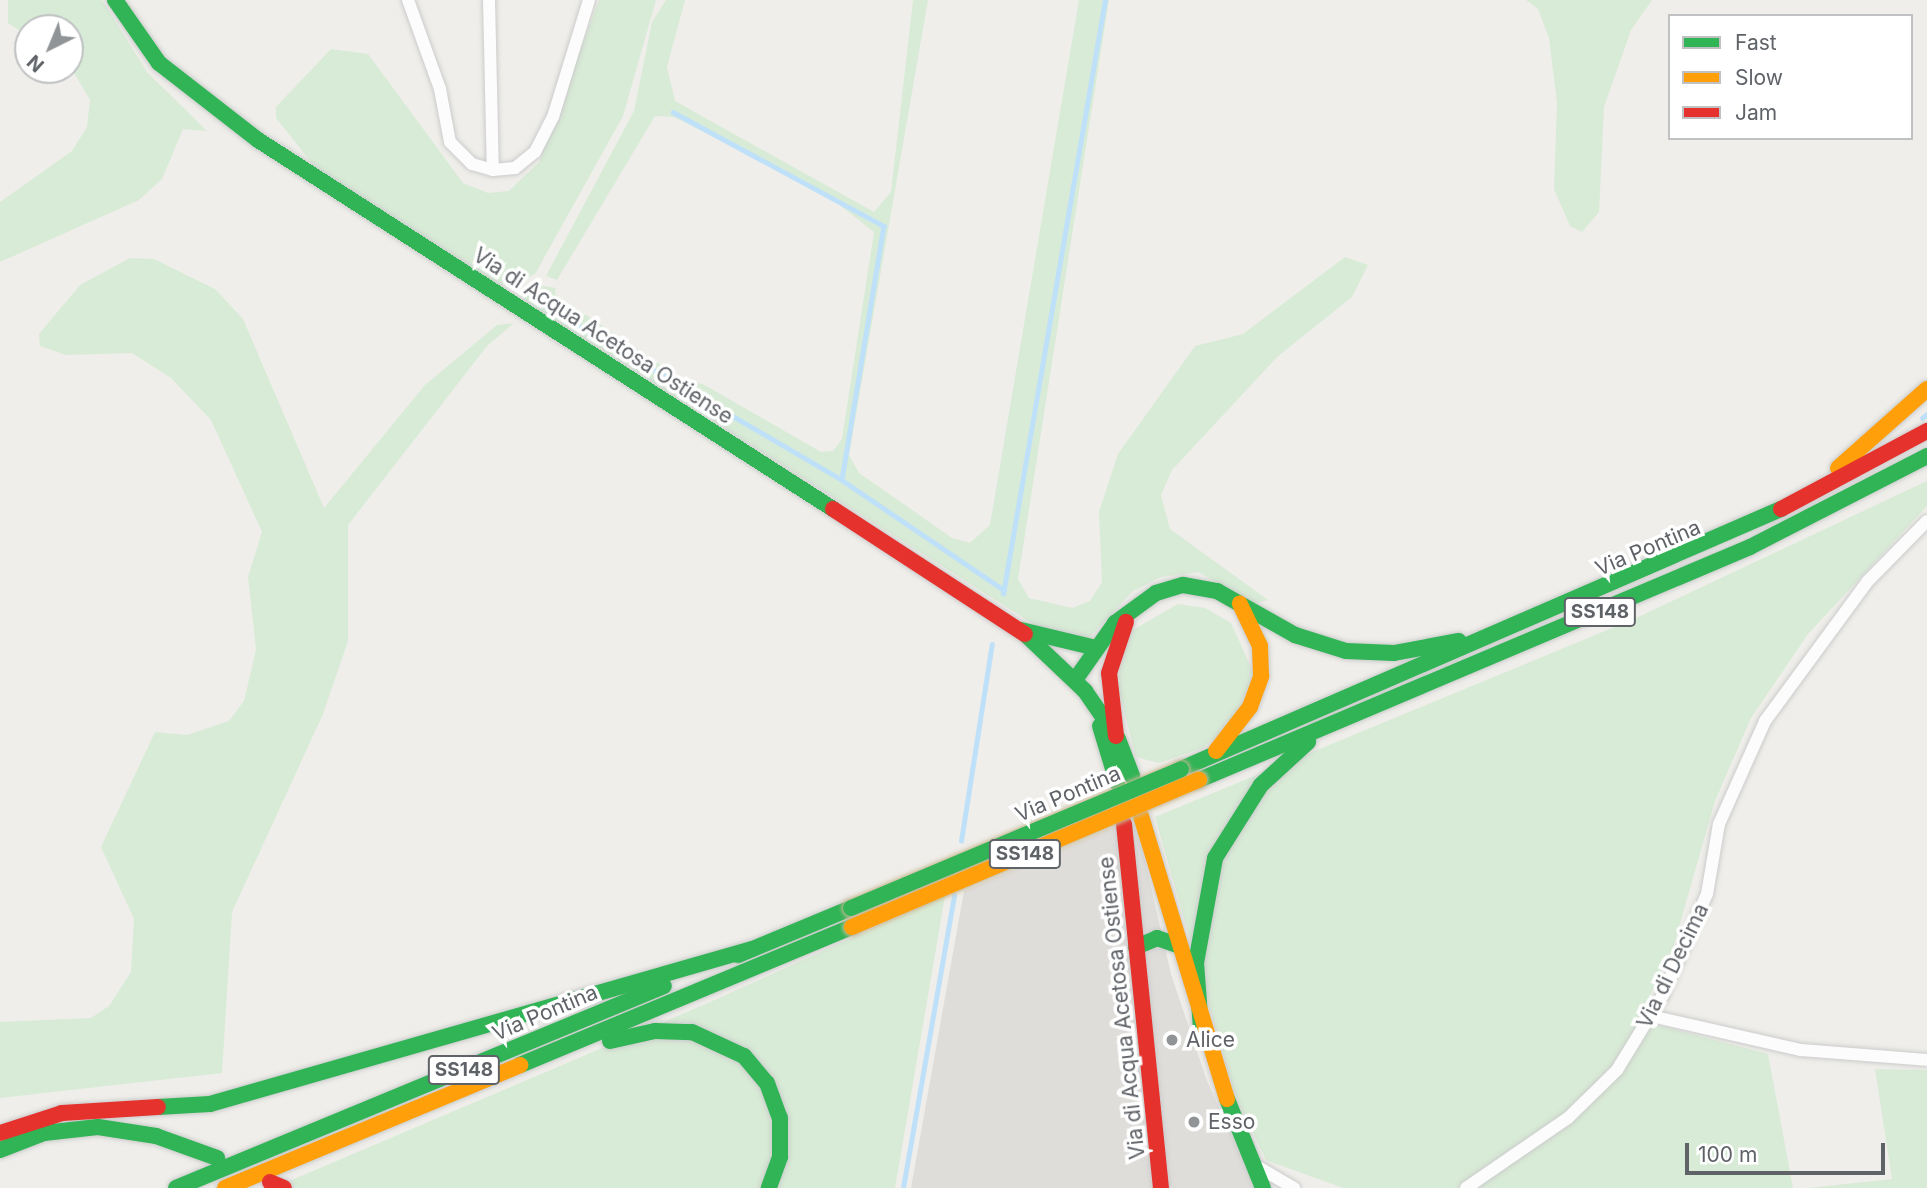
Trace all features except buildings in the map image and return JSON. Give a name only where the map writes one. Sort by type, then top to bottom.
[{"type":"main road","name":"Via di Acqua Acetosa Ostiense","points":[[114,0],[159,64],[258,140],[1021,630],[1080,686],[1116,736],[1124,779],[1080,686]]},
{"type":"main road","points":[[1772,515],[1880,436],[1927,389]]},
{"type":"main road","name":"Via Pontina","points":[[176,1188],[851,908],[1497,635],[1772,515],[1927,431]]},
{"type":"main road","name":"Via Pontina","points":[[225,1188],[1708,566],[1853,496],[1927,456]]},
{"type":"main road","points":[[1853,496],[1927,468]]},
{"type":"main road","points":[[1080,686],[1092,647],[1135,607],[1188,584],[1238,602],[1295,635],[1353,652],[1394,653],[1497,635]]},
{"type":"main road","points":[[1210,757],[1250,707],[1261,676],[1258,640],[1238,602]]},
{"type":"main road","points":[[1116,736],[1111,655],[1135,607]]},
{"type":"main road","points":[[1021,630],[1092,647]]},
{"type":"main road","points":[[1201,1029],[1196,963],[1217,852],[1276,769],[1343,719]]},
{"type":"main road","points":[[1141,816],[1201,1029],[1258,1167],[1263,1188]]},
{"type":"main road","name":"Via di Acqua Acetosa Ostiense","points":[[1124,824],[1161,1188]]},
{"type":"main road","points":[[1134,927],[1152,928],[1170,919]]},
{"type":"main road","points":[[1136,947],[1157,938],[1177,945]]},
{"type":"main road","points":[[0,1133],[62,1113],[210,1104],[752,949]]},
{"type":"main road","points":[[516,1068],[654,1031],[692,1032],[725,1043],[759,1072],[778,1109],[782,1139],[769,1188]]},
{"type":"main road","points":[[0,1150],[44,1133],[98,1128],[156,1136],[217,1158]]},
{"type":"street","points":[[408,0],[440,89],[450,142],[472,164],[493,170],[515,168],[535,152],[553,117],[589,0]]},
{"type":"street","points":[[489,0],[493,170]]},
{"type":"street","name":"Via di Decima","points":[[1466,1188],[1591,1099],[1651,1016],[1707,894],[1719,824],[1765,722],[1868,581],[1927,521]]},
{"type":"street","points":[[1651,1016],[1801,1050],[1927,1060]]},
{"type":"street","points":[[1258,1167],[1294,1188]]},
{"type":"shaded area","points":[[1135,818],[1171,974],[1207,1081],[1256,1188],[911,1188],[964,891]]},
{"type":"green space","points":[[8,0],[102,0],[147,72],[207,131],[183,129],[162,179],[139,200],[0,262],[0,202],[72,151],[87,127],[90,100],[81,84],[84,84],[84,14],[14,14],[14,27],[8,23]]},
{"type":"green space","points":[[599,0],[656,0],[623,116],[535,274],[509,286],[494,283],[315,167],[276,118],[276,107],[331,49],[368,54],[463,183],[488,193],[509,191],[539,162]]},
{"type":"green space","points":[[666,0],[685,0],[667,67],[675,101],[874,212],[891,192],[913,0],[928,0],[849,455],[859,473],[952,538],[970,543],[990,525],[1079,0],[1109,0],[1018,579],[1029,598],[1072,608],[1090,601],[1102,582],[1099,512],[1118,454],[1195,346],[1243,334],[1345,257],[1368,265],[1352,297],[1277,357],[1172,470],[1161,495],[1170,529],[1268,600],[1255,603],[1198,572],[1161,577],[1133,591],[1088,639],[1038,627],[523,300],[536,285],[556,288],[555,294],[685,381],[703,384],[821,452],[833,451],[842,439],[874,232],[823,192],[674,117],[655,116],[557,280],[546,276],[634,111],[652,22]]},
{"type":"green space","points":[[1526,0],[1652,0],[1631,30],[1604,107],[1599,212],[1582,232],[1570,226],[1554,189],[1557,103],[1549,38],[1538,9]]},
{"type":"green space","points":[[130,258],[154,259],[215,289],[243,319],[324,508],[425,385],[497,325],[514,323],[487,346],[348,525],[348,641],[323,714],[232,912],[222,1073],[0,1098],[0,1022],[91,1018],[109,1006],[131,972],[134,919],[101,847],[155,732],[187,735],[229,721],[244,701],[256,649],[248,577],[262,532],[211,420],[171,378],[132,353],[66,355],[40,346],[39,334],[80,285]]},
{"type":"green space","points":[[1927,481],[1927,506],[1808,634],[1751,718],[1715,801],[1673,948],[1638,1020],[1768,1054],[1793,1188],[1343,1188],[1266,1160],[1235,1096],[1155,817],[1634,619]]},
{"type":"green space","points":[[1178,604],[1205,608],[1231,623],[1254,674],[1232,723],[1203,748],[1159,763],[1136,757],[1116,680],[1131,631]]},
{"type":"green space","points":[[945,896],[895,1188],[273,1188],[708,1003]]},
{"type":"green space","points":[[1875,1069],[1927,1070],[1927,1188],[1808,1188],[1892,1179]]},
{"type":"waterway","points":[[1003,594],[1105,0]]},
{"type":"waterway","points":[[673,112],[884,226],[842,480]]},
{"type":"waterway","points":[[543,305],[842,480],[1004,590]]},
{"type":"waterway","points":[[1922,418],[1927,414]]},
{"type":"waterway","points":[[961,841],[992,644]]},
{"type":"waterway","points":[[903,1188],[954,895]]},
{"type":"traffic: fast","points":[[115,0],[159,63],[258,140],[833,509]]},
{"type":"traffic: fast","points":[[1199,780],[1750,547],[1927,456]]},
{"type":"traffic: fast","points":[[1181,769],[1781,509]]},
{"type":"traffic: fast","points":[[1075,680],[1115,623],[1156,593],[1183,585],[1217,591],[1295,635],[1346,651],[1394,653],[1459,641]]},
{"type":"traffic: fast","points":[[1021,630],[1092,647]]},
{"type":"traffic: fast","points":[[1025,634],[1085,691],[1118,739],[1132,776]]},
{"type":"traffic: fast","points":[[1100,726],[1117,782]]},
{"type":"traffic: fast","points":[[1201,1029],[1196,963],[1215,858],[1261,785],[1308,742]]},
{"type":"traffic: fast","points":[[851,908],[1181,769]]},
{"type":"traffic: fast","points":[[738,955],[851,908]]},
{"type":"traffic: fast","points":[[520,1065],[852,927]]},
{"type":"traffic: fast","points":[[1136,947],[1157,938],[1177,945]]},
{"type":"traffic: fast","points":[[158,1107],[210,1104],[752,949]]},
{"type":"traffic: fast","points":[[176,1188],[664,986]]},
{"type":"traffic: fast","points":[[610,1041],[655,1031],[692,1032],[744,1056],[767,1083],[780,1118],[780,1157],[769,1188]]},
{"type":"traffic: fast","points":[[1227,1099],[1263,1188]]},
{"type":"traffic: fast","points":[[0,1150],[44,1133],[98,1127],[156,1136],[217,1158]]},
{"type":"traffic: slow","points":[[1838,468],[1927,389]]},
{"type":"traffic: slow","points":[[1216,751],[1250,707],[1261,676],[1260,646],[1240,604]]},
{"type":"traffic: slow","points":[[852,927],[1199,780]]},
{"type":"traffic: slow","points":[[1141,816],[1227,1099]]},
{"type":"traffic: slow","points":[[225,1188],[520,1065]]},
{"type":"traffic: jam","points":[[1781,509],[1927,431]]},
{"type":"traffic: jam","points":[[833,509],[1025,634]]},
{"type":"traffic: jam","points":[[1116,736],[1109,673],[1126,622]]},
{"type":"traffic: jam","points":[[1124,824],[1161,1188]]},
{"type":"traffic: jam","points":[[0,1133],[62,1113],[158,1107]]},
{"type":"traffic: jam","points":[[270,1182],[284,1188]]},
{"type":"place","name":"Alice","points":[[1172,1040]]},
{"type":"place","name":"Esso","points":[[1194,1122]]}]
